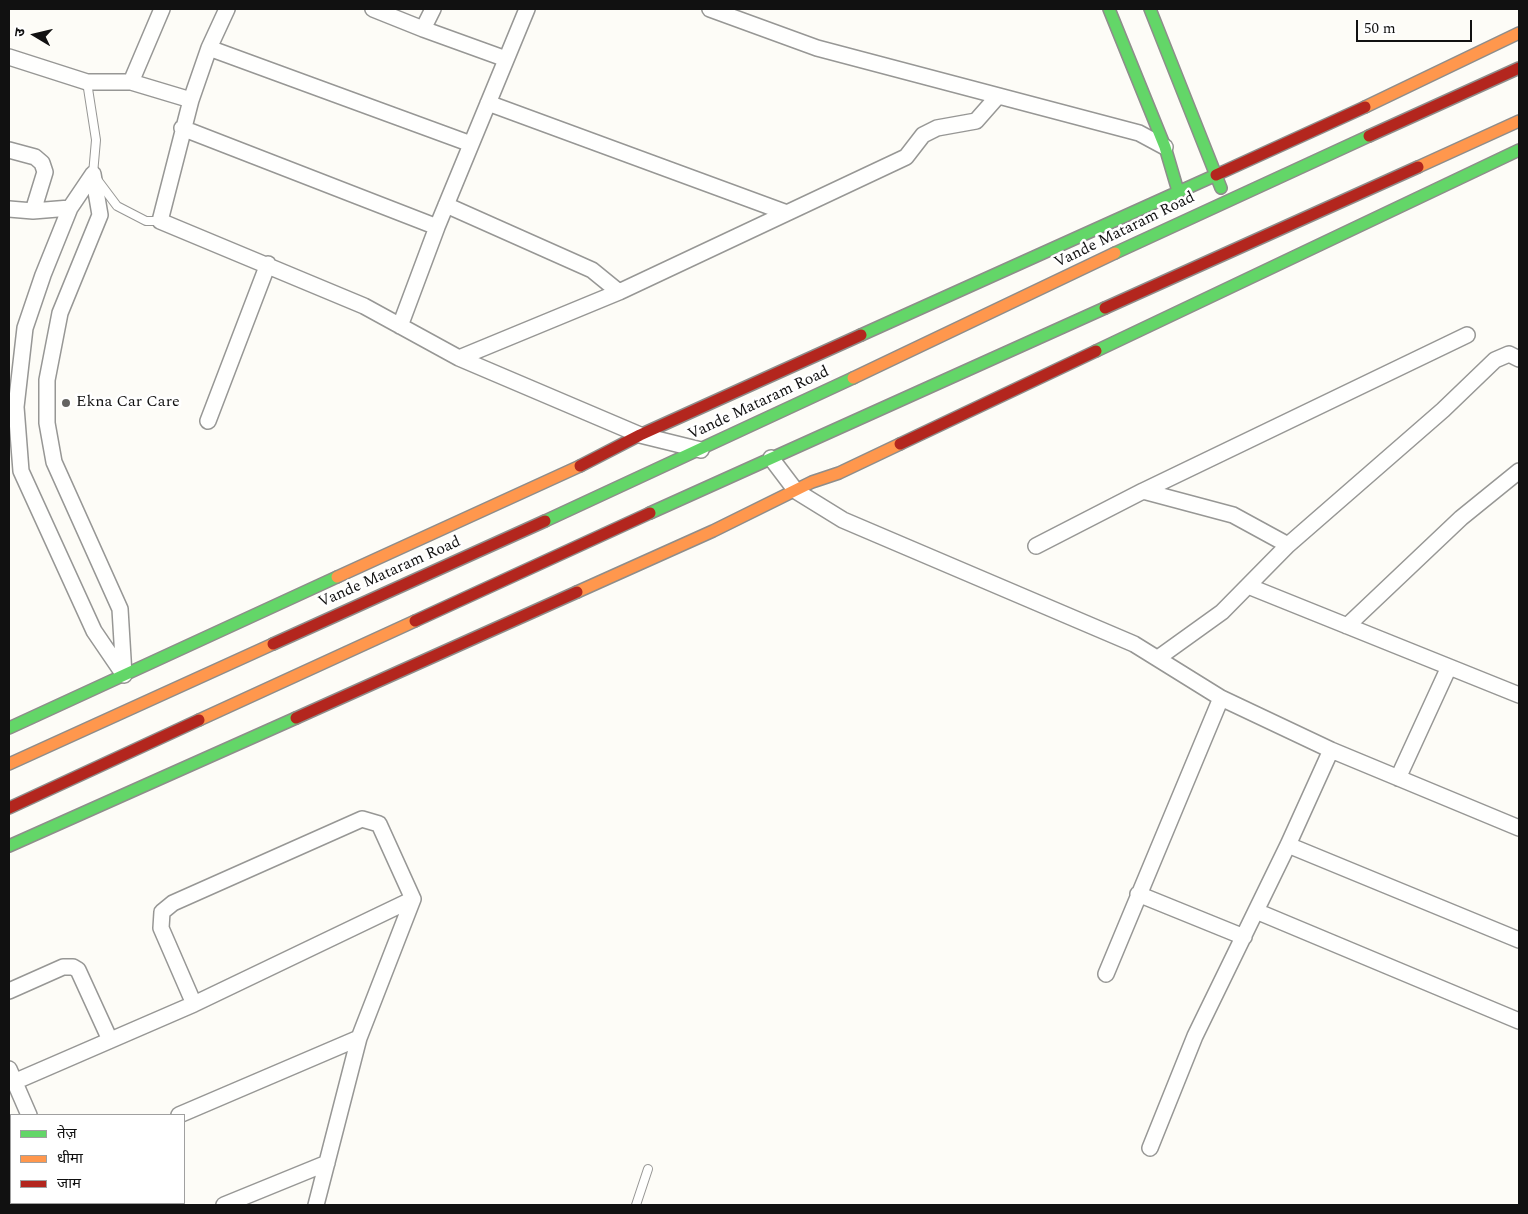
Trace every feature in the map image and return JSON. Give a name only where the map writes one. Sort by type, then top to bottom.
[{"type":"street","points":[[131,82],[162,9]]},
{"type":"street","points":[[227,9],[209,48],[182,128],[160,221],[268,264],[364,306],[459,358],[640,435],[701,450]]},
{"type":"street","points":[[374,9],[506,59]]},
{"type":"street","points":[[423,29],[433,9]]},
{"type":"street","points":[[400,326],[437,227],[526,9]]},
{"type":"street","points":[[710,9],[817,48],[1139,133],[1165,147]]},
{"type":"street","points":[[1109,9],[1165,147],[1178,191]]},
{"type":"street","points":[[1150,9],[1226,200]]},
{"type":"street","points":[[9,728],[569,471],[640,435],[1381,100],[1519,33]]},
{"type":"street","points":[[209,48],[471,144]]},
{"type":"street","points":[[9,57],[87,82],[131,82],[191,100]]},
{"type":"street","name":"Vande Mataram Road","points":[[9,764],[701,450],[1226,200],[1519,68]]},
{"type":"street","points":[[459,358],[619,292],[906,157],[923,135],[936,128],[976,121],[998,96]]},
{"type":"street","points":[[488,103],[787,213]]},
{"type":"street","points":[[9,808],[771,458],[1519,121]]},
{"type":"street","points":[[182,128],[437,227]]},
{"type":"street","points":[[9,150],[35,157],[42,164],[45,172],[33,210]]},
{"type":"street","points":[[9,846],[839,473],[1519,150]]},
{"type":"street","points":[[93,174],[70,208],[43,275],[25,328],[16,407],[21,471],[94,631],[124,675]]},
{"type":"street","points":[[93,174],[100,215],[60,313],[47,380],[47,423],[54,462],[120,609],[124,675]]},
{"type":"street","points":[[446,205],[592,270],[619,292]]},
{"type":"street","points":[[9,209],[70,208]]},
{"type":"street","points":[[208,421],[268,264]]},
{"type":"street","points":[[1036,546],[1467,335]]},
{"type":"street","points":[[1158,658],[1222,612],[1288,545],[1443,410],[1496,360],[1509,354],[1519,359]]},
{"type":"street","points":[[771,458],[796,491],[843,520],[1134,644],[1221,698],[1331,750],[1519,828]]},
{"type":"street","points":[[1347,626],[1461,518],[1519,471]]},
{"type":"street","points":[[1143,492],[1232,516],[1288,545]]},
{"type":"street","points":[[1248,586],[1519,695]]},
{"type":"street","points":[[1398,778],[1449,666]]},
{"type":"street","points":[[1106,974],[1118,951],[1138,894],[1221,698]]},
{"type":"street","points":[[1150,1148],[1195,1036],[1288,845],[1331,750]]},
{"type":"street","points":[[194,1004],[161,928],[162,912],[173,903],[362,819],[379,824],[412,899],[359,1038],[316,1205]]},
{"type":"street","points":[[1288,845],[1519,940]]},
{"type":"street","points":[[1138,894],[1244,937]]},
{"type":"street","points":[[29,1114],[12,1075],[110,1040],[194,1004],[412,899]]},
{"type":"street","points":[[1256,912],[1519,1021]]},
{"type":"street","points":[[9,991],[63,967],[73,967],[78,970],[110,1040]]},
{"type":"street","points":[[181,1114],[359,1038]]},
{"type":"street","points":[[224,1205],[327,1163]]},
{"type":"lane","points":[[87,82],[96,140],[93,174],[117,206],[146,221],[160,221]]},
{"type":"lane","points":[[636,1205],[648,1170]]},
{"type":"traffic: fast","points":[[1109,9],[1165,147],[1178,191]]},
{"type":"traffic: fast","points":[[1150,9],[1221,188]]},
{"type":"traffic: fast","points":[[1115,253],[1369,136]]},
{"type":"traffic: fast","points":[[1096,351],[1519,150]]},
{"type":"traffic: fast","points":[[861,335],[1216,175]]},
{"type":"traffic: fast","points":[[650,513],[1105,308]]},
{"type":"traffic: fast","points":[[545,521],[853,378]]},
{"type":"traffic: fast","points":[[9,728],[337,577]]},
{"type":"traffic: fast","points":[[9,846],[296,718]]},
{"type":"traffic: slow","points":[[1365,107],[1519,33]]},
{"type":"traffic: slow","points":[[1418,167],[1519,121]]},
{"type":"traffic: slow","points":[[853,378],[1115,253]]},
{"type":"traffic: slow","points":[[577,592],[713,531],[812,482],[839,473],[900,444]]},
{"type":"traffic: slow","points":[[337,577],[580,466]]},
{"type":"traffic: slow","points":[[199,720],[415,621]]},
{"type":"traffic: slow","points":[[9,764],[273,644]]},
{"type":"traffic: jam","points":[[1369,136],[1519,68]]},
{"type":"traffic: jam","points":[[1216,175],[1365,107]]},
{"type":"traffic: jam","points":[[1105,308],[1418,167]]},
{"type":"traffic: jam","points":[[580,466],[640,435],[861,335]]},
{"type":"traffic: jam","points":[[900,444],[1096,351]]},
{"type":"traffic: jam","points":[[415,621],[650,513]]},
{"type":"traffic: jam","points":[[273,644],[545,521]]},
{"type":"traffic: jam","points":[[296,718],[577,592]]},
{"type":"traffic: jam","points":[[9,808],[199,720]]},
{"type":"place","name":"Ekna Car Care","points":[[66,403]]}]
